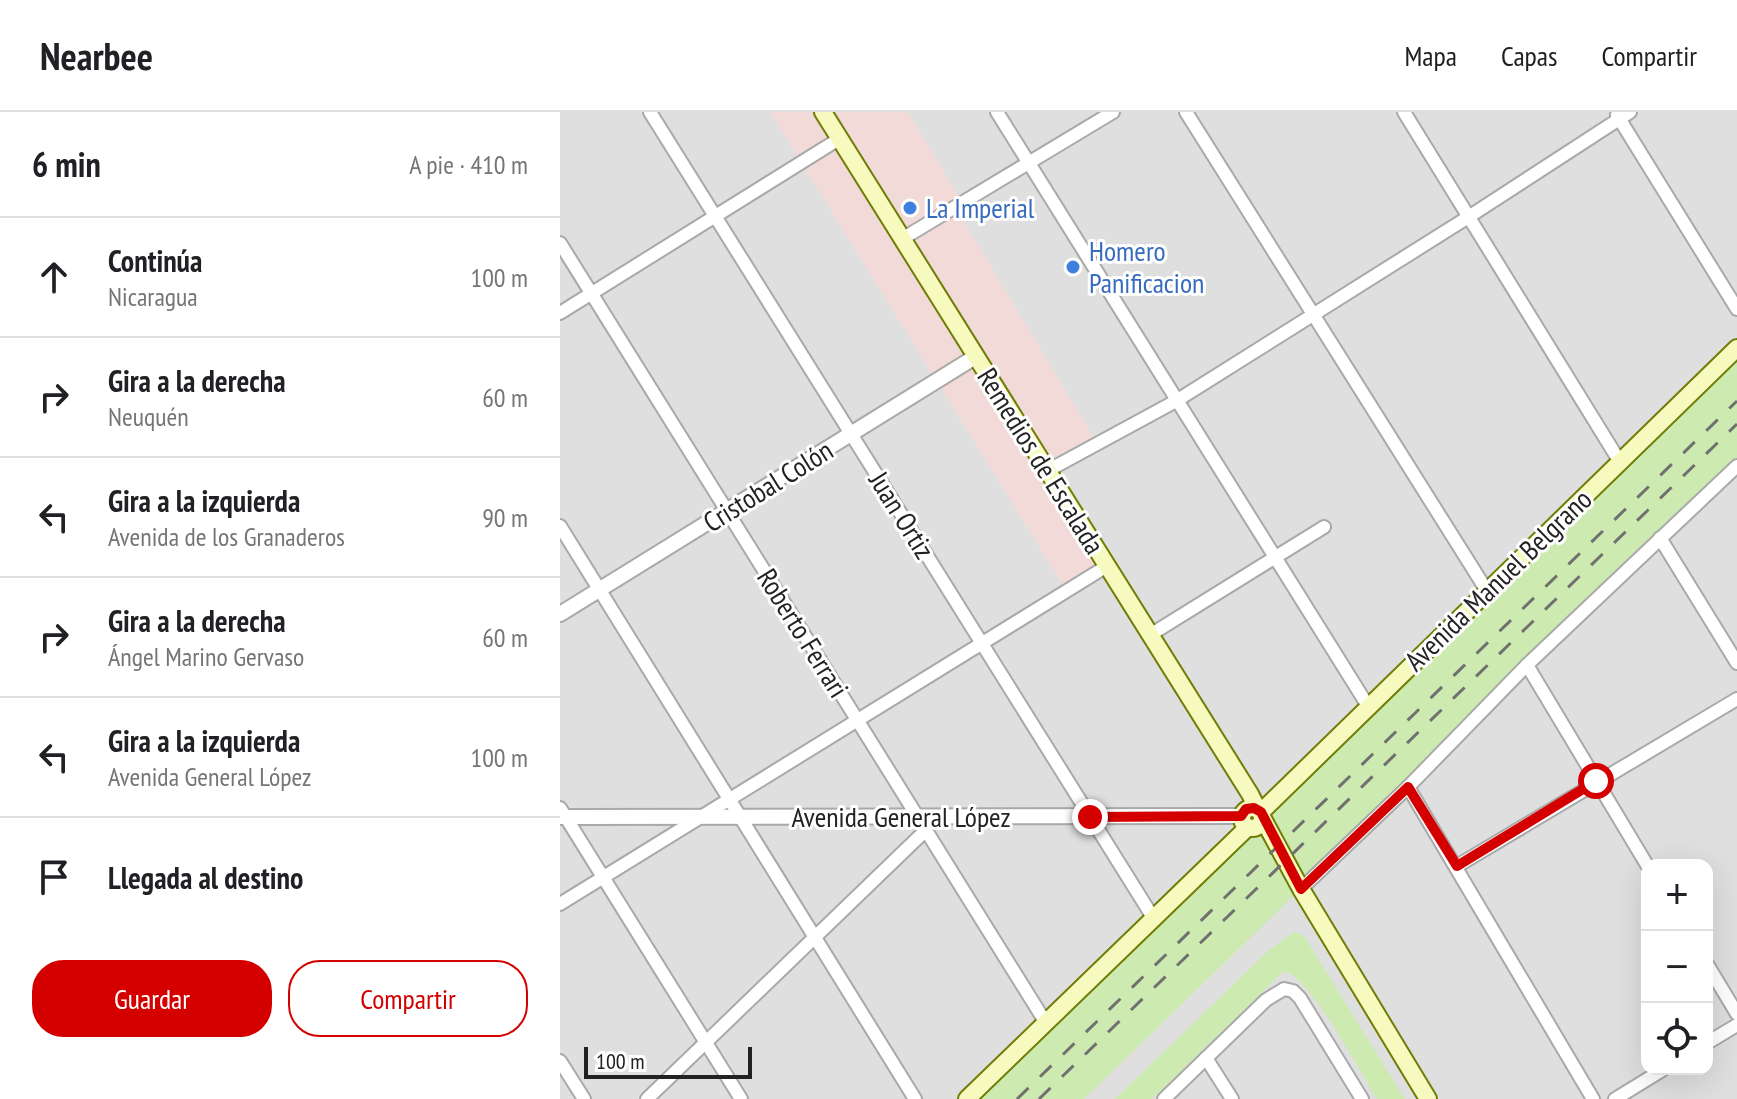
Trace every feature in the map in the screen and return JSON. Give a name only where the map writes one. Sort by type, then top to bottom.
[{"type":"main road","name":"Remedios de Escalada","points":[[823,112],[1260,813],[1301,889],[1428,1099]]},
{"type":"main road","name":"Avenida Manuel Belgrano","points":[[1244,822],[1258,827],[1260,813],[1737,348]]},
{"type":"main road","points":[[967,1099],[1154,919],[1244,822]]},
{"type":"street","name":"Juan Ortiz","points":[[650,112],[1154,919]]},
{"type":"street","points":[[997,112],[1368,706]]},
{"type":"street","points":[[902,239],[1113,112]]},
{"type":"street","points":[[1186,112],[1487,591]]},
{"type":"street","points":[[1404,112],[1620,462]]},
{"type":"street","points":[[1047,471],[1176,401],[1470,216],[1622,114],[1737,309]]},
{"type":"street","points":[[560,313],[839,139]]},
{"type":"street","name":"Roberto Ferrari","points":[[560,243],[1046,1023]]},
{"type":"street","name":"Cristobal Colón","points":[[560,614],[975,357]]},
{"type":"street","points":[[1301,889],[1408,787],[1527,665],[1737,466]]},
{"type":"street","points":[[560,526],[915,1099]]},
{"type":"street","points":[[1150,635],[1324,527]]},
{"type":"street","points":[[1660,538],[1737,663]]},
{"type":"street","points":[[560,904],[1107,566]]},
{"type":"street","points":[[1527,665],[1643,859]]},
{"type":"street","points":[[1457,866],[1737,699]]},
{"type":"street","points":[[1408,787],[1593,1099]]},
{"type":"street","points":[[562,814],[741,1099]]},
{"type":"street","name":"Avenida General López","points":[[562,814],[1090,817],[1244,822]]},
{"type":"street","points":[[647,1099],[926,830]]},
{"type":"street","points":[[1713,974],[1737,1014]]},
{"type":"street","points":[[1164,1099],[1275,992],[1284,989],[1293,991],[1300,998],[1362,1099]]},
{"type":"street","points":[[1713,1039],[1737,1025]]},
{"type":"street","points":[[1206,1058],[1232,1099]]},
{"type":"street","points":[[560,1061],[584,1099]]},
{"type":"street","points":[[1615,1099],[1654,1075]]},
{"type":"shaded area","points":[[560,112],[1737,112],[1737,1099],[560,1099]]},
{"type":"shaded area","points":[[770,112],[908,112],[959,197],[952,202],[1097,443],[1047,471],[1107,566],[1063,585]]},
{"type":"green space","points":[[1737,348],[1737,466],[1084,1099],[967,1099]]},
{"type":"green space","points":[[1294,932],[1304,936],[1405,1099],[1377,1099],[1321,1007],[1295,977],[1284,971],[1152,1099],[1115,1099],[1269,950]]},
{"type":"railway","points":[[1017,1099],[1737,401]]},
{"type":"railway","points":[[1039,1099],[1737,424]]},
{"type":"place","name":"La Imperial","points":[[910,208]]},
{"type":"place","name":"Homero Panificacion","points":[[1073,267]]},
{"type":"route","points":[[1090,817],[1241,816],[1246,809],[1254,808],[1261,812],[1301,889],[1408,787],[1457,866],[1596,781]]}]
